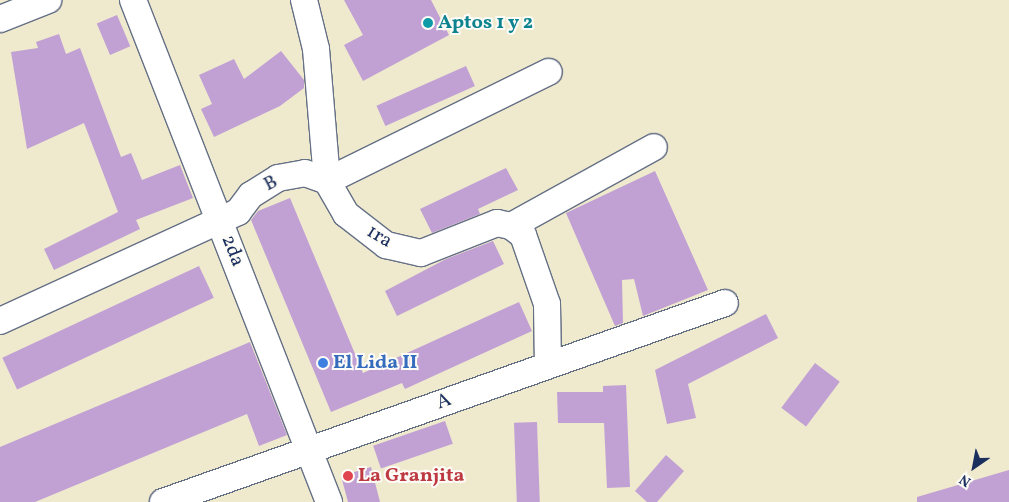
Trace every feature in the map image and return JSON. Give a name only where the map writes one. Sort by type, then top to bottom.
[{"type":"street","points":[[0,19],[48,0]]},
{"type":"street","name":"2da","points":[[133,0],[329,502]]},
{"type":"street","name":"1ra","points":[[304,0],[316,49],[327,181],[346,214],[386,245],[421,254],[497,223],[511,226]]},
{"type":"street","points":[[327,181],[549,72]]},
{"type":"street","points":[[548,365],[547,304],[523,235],[511,226],[654,147]]},
{"type":"street","name":"B","points":[[0,322],[238,212],[251,195],[278,178],[305,173],[327,181]]},
{"type":"street","name":"A","points":[[163,502],[725,303]]},
{"type":"building","points":[[344,0],[431,0],[449,35],[363,81],[344,45],[363,35]]},
{"type":"building","points":[[117,15],[130,46],[110,55],[97,24]]},
{"type":"building","points":[[59,34],[66,54],[80,48],[121,157],[131,153],[142,180],[180,165],[193,198],[136,220],[140,229],[54,270],[44,249],[118,212],[84,123],[27,149],[11,52],[38,48],[36,42]]},
{"type":"building","points":[[281,51],[304,80],[304,88],[280,106],[214,137],[201,109],[212,104],[199,75],[234,59],[244,79]]},
{"type":"building","points":[[466,66],[475,86],[385,126],[376,106]]},
{"type":"building","points":[[506,168],[518,190],[478,209],[480,214],[432,233],[420,209]]},
{"type":"building","points":[[655,171],[708,290],[643,316],[634,279],[622,280],[623,323],[615,326],[566,213]]},
{"type":"building","points":[[290,198],[363,373],[519,302],[532,331],[405,389],[402,383],[331,412],[251,220],[258,211]]},
{"type":"building","points":[[493,241],[504,264],[397,316],[385,291],[446,259]]},
{"type":"building","points":[[199,266],[214,298],[17,389],[2,358]]},
{"type":"building","points":[[766,314],[778,338],[688,384],[696,418],[667,424],[655,370]]},
{"type":"building","points":[[250,342],[287,435],[259,446],[247,414],[35,502],[0,502],[0,447]]},
{"type":"building","points":[[815,363],[840,382],[806,426],[781,408]]},
{"type":"building","points":[[626,385],[630,487],[607,488],[604,423],[558,423],[557,392],[603,392],[603,386]]},
{"type":"building","points":[[445,421],[453,444],[381,468],[373,446]]},
{"type":"building","points":[[537,422],[540,502],[517,502],[514,423]]},
{"type":"building","points":[[666,455],[684,471],[657,502],[647,502],[635,491]]},
{"type":"building","points":[[371,467],[380,502],[348,502],[341,476]]},
{"type":"building","points":[[1009,470],[1009,502],[917,502],[917,497]]},
{"type":"place","name":"Aptos 1 y 2","points":[[428,23]]},
{"type":"place","name":"El Lida II","points":[[323,363]]},
{"type":"place","name":"La Granjita","points":[[348,476]]}]
